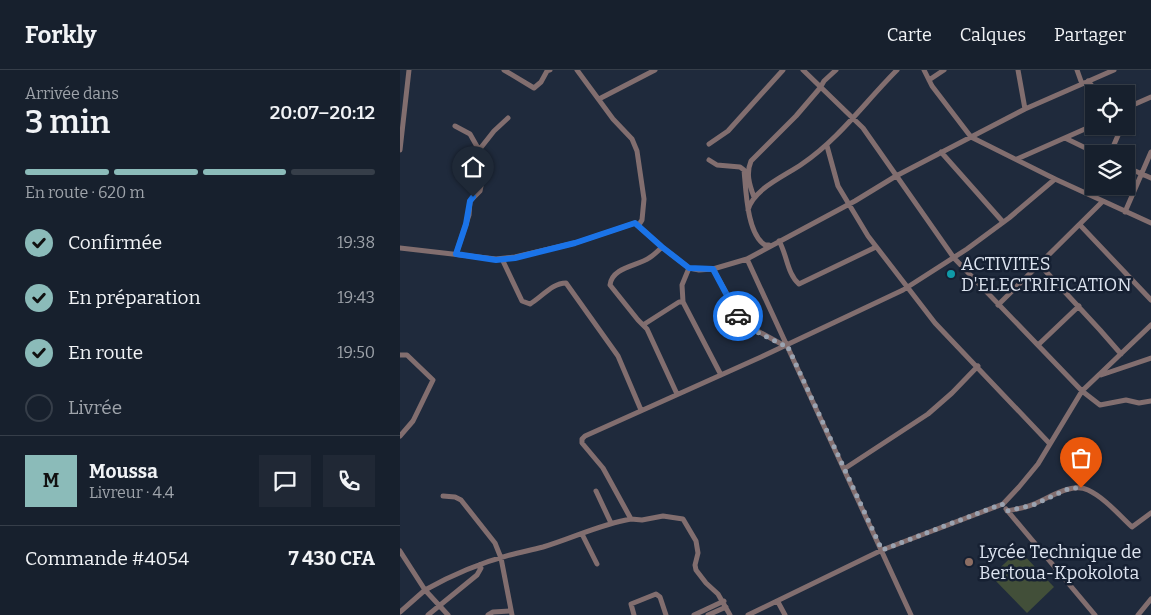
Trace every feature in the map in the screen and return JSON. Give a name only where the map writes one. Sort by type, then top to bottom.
[{"type":"street","points":[[400,150],[408,70]]},
{"type":"street","points":[[504,70],[534,88],[538,86],[547,71],[550,70]]},
{"type":"street","points":[[577,70],[613,119],[632,139],[637,151],[644,199],[642,220],[638,226]]},
{"type":"street","points":[[599,99],[655,70]]},
{"type":"street","points":[[709,144],[728,131],[783,70]]},
{"type":"street","points":[[803,70],[868,135],[954,258],[1082,392],[1100,405],[1126,400],[1139,403],[1151,401]]},
{"type":"street","points":[[754,197],[749,185],[748,168],[751,161],[796,116],[829,75],[836,70]]},
{"type":"street","points":[[748,210],[754,197],[827,146],[897,70]]},
{"type":"street","points":[[924,70],[929,80],[971,136],[1102,202],[1151,224]]},
{"type":"street","points":[[929,80],[944,70]]},
{"type":"street","points":[[1018,70],[1024,109]]},
{"type":"street","points":[[1077,70],[1082,84]]},
{"type":"street","points":[[401,249],[456,254],[477,258],[515,258],[575,243],[635,223],[689,268],[713,269],[747,259],[971,136],[1024,109],[1114,70]]},
{"type":"street","points":[[1088,81],[1091,85]]},
{"type":"street","points":[[1135,104],[1151,97]]},
{"type":"street","points":[[456,254],[469,215],[470,201],[480,191],[479,150],[494,131],[508,118]]},
{"type":"street","points":[[456,126],[470,134],[479,150]]},
{"type":"street","points":[[1017,159],[1085,129]]},
{"type":"street","points":[[1065,138],[1085,148]]},
{"type":"street","points":[[827,146],[838,186],[876,247],[935,323],[978,366],[1050,444]]},
{"type":"street","points":[[941,152],[1003,222]]},
{"type":"street","points":[[1125,212],[1151,152]]},
{"type":"street","points":[[709,160],[717,165],[744,170],[748,210],[758,240],[765,246],[770,245]]},
{"type":"street","points":[[1135,171],[1151,178]]},
{"type":"street","points":[[631,519],[603,468],[582,443],[582,439],[585,436],[786,346],[907,288],[954,258],[1003,222],[1055,179]]},
{"type":"street","points":[[998,305],[1102,202]]},
{"type":"street","points":[[1080,225],[1151,300]]},
{"type":"street","points":[[779,241],[791,273],[799,284],[876,247]]},
{"type":"street","points":[[662,247],[649,259],[625,268],[610,282],[610,286],[647,329],[677,394]]},
{"type":"street","points":[[502,259],[522,301],[530,304],[551,288],[560,283],[566,284],[618,356],[641,410]]},
{"type":"street","points":[[747,259],[911,615]]},
{"type":"street","points":[[1040,264],[1121,354]]},
{"type":"street","points":[[689,268],[682,285],[682,302],[721,374]]},
{"type":"street","points":[[713,269],[742,323],[786,346]]},
{"type":"street","points":[[643,325],[682,302]]},
{"type":"street","points":[[1038,346],[1079,306]]},
{"type":"street","points":[[748,615],[882,550],[1002,504],[1020,488],[1038,464],[1082,392],[1151,325]]},
{"type":"street","points":[[400,355],[407,356],[433,380],[413,421],[400,436]]},
{"type":"street","points":[[1098,376],[1151,358]]},
{"type":"street","points":[[844,469],[928,414],[978,366]]},
{"type":"street","points":[[1007,511],[1033,505],[1070,488],[1081,488],[1087,489],[1100,497],[1132,527],[1151,513]]},
{"type":"street","points":[[596,492],[611,523]]},
{"type":"street","points":[[443,496],[455,497],[461,500],[492,538],[501,558],[511,613],[493,612],[488,615]]},
{"type":"street","points":[[1002,504],[1095,615]]},
{"type":"street","points":[[400,612],[425,590],[452,575],[479,565],[543,547],[611,523],[663,516],[683,519],[696,541],[698,553],[695,565],[696,570],[725,604],[730,615]]},
{"type":"street","points":[[582,534],[597,564]]},
{"type":"street","points":[[400,551],[425,590],[448,615]]},
{"type":"street","points":[[428,615],[477,575],[481,568],[479,565]]},
{"type":"street","points":[[634,615],[631,604],[656,594],[660,597],[666,615]]},
{"type":"street","points":[[1138,615],[1151,600]]},
{"type":"street","points":[[778,602],[785,615]]},
{"type":"street","points":[[694,615],[725,604]]},
{"type":"street","points":[[708,615],[725,604]]},
{"type":"green space","points":[[1019,550],[1054,587],[1027,613],[991,576]]},
{"type":"way so far","points":[[738,316],[747,327],[785,346],[787,345],[882,550],[952,525],[1002,504],[1007,511],[1033,505],[1070,488],[1081,488]]},
{"type":"place","name":"ACTIVITES D'ELECTRIFICATION","points":[[951,274]]},
{"type":"place","name":"Lycée Technique de Bertoua-Kpokolota","points":[[969,562]]},
{"type":"route","points":[[473,197],[470,201],[469,215],[456,254],[496,260],[515,258],[544,249],[575,243],[635,223],[689,268],[699,270],[713,269],[738,316]]}]
